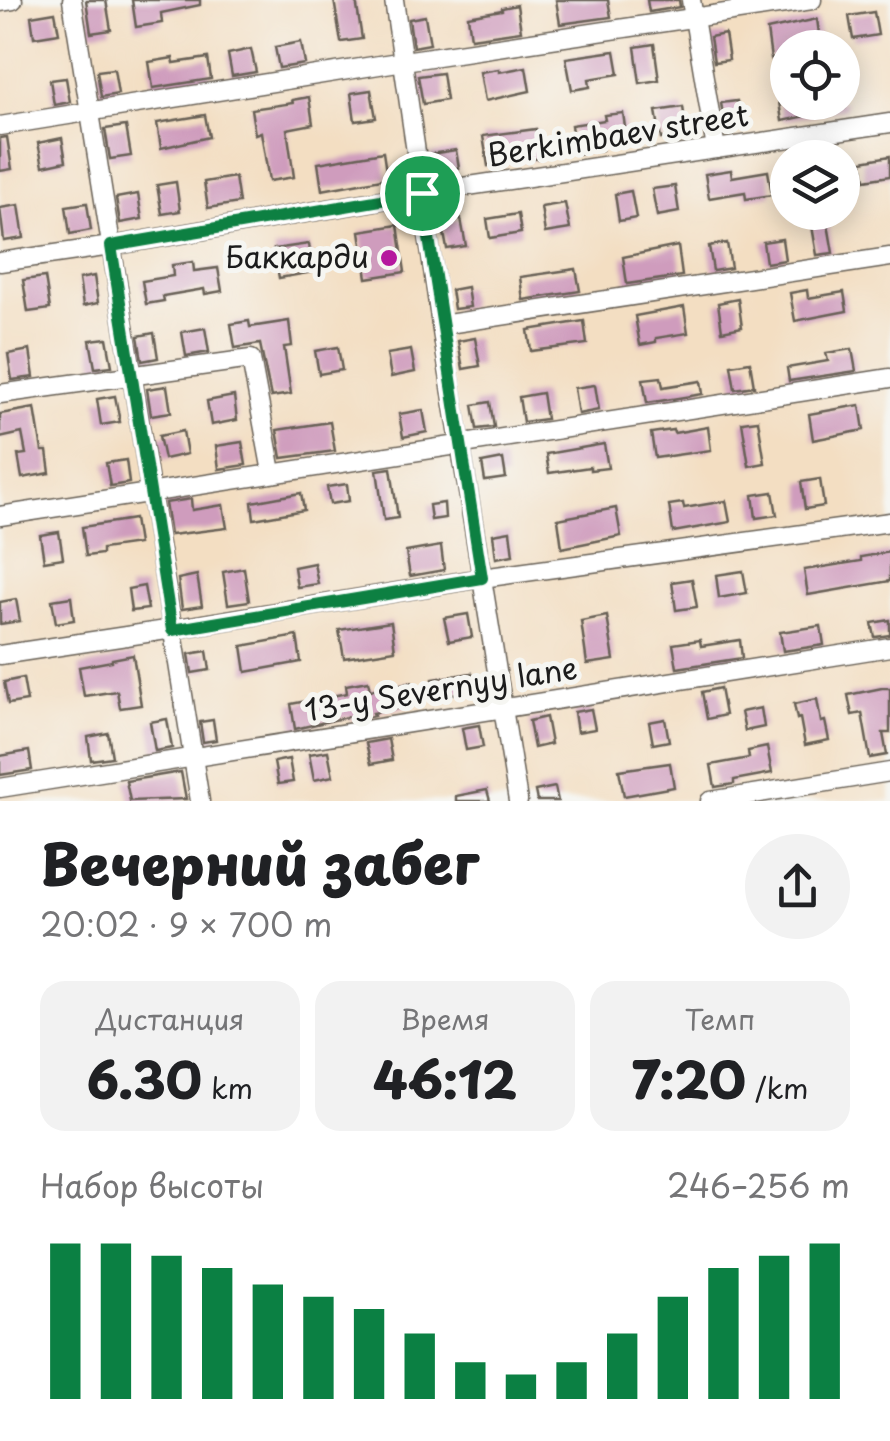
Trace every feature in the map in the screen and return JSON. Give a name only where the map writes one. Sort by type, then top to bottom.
[{"type":"street","points":[[0,2],[13,0]]},
{"type":"street","points":[[72,0],[200,801]]},
{"type":"street","points":[[394,0],[441,325],[518,801]]},
{"type":"street","points":[[0,126],[404,61],[692,9],[812,0]]},
{"type":"street","points":[[692,9],[716,149]]},
{"type":"street","name":"Berkimbaev street","points":[[0,262],[422,193],[890,123]]},
{"type":"street","points":[[441,325],[890,257]]},
{"type":"street","points":[[0,394],[251,359],[272,472]]},
{"type":"street","points":[[0,516],[890,378]]},
{"type":"street","points":[[0,655],[482,578],[890,522]]},
{"type":"street","name":"13-y Severnyy lane","points":[[0,788],[890,647]]},
{"type":"street","points":[[710,801],[890,772]]},
{"type":"building","points":[[86,0],[106,0],[111,30],[91,33]]},
{"type":"building","points":[[132,0],[200,0],[200,5],[161,13],[162,23],[136,27]]},
{"type":"building","points":[[334,0],[356,0],[362,39],[341,42]]},
{"type":"building","points":[[556,0],[608,0],[611,17],[560,24]]},
{"type":"building","points":[[647,0],[679,0],[680,7],[649,12]]},
{"type":"building","points":[[517,5],[521,31],[471,38],[468,16]]},
{"type":"building","points":[[55,12],[59,33],[34,37],[31,16]]},
{"type":"building","points":[[874,12],[878,35],[860,38],[860,30],[851,30],[849,16]]},
{"type":"building","points":[[425,16],[430,44],[413,47],[409,19]]},
{"type":"building","points":[[817,19],[819,30],[770,30],[770,52],[767,30]]},
{"type":"building","points":[[725,34],[729,60],[714,62],[710,37]]},
{"type":"building","points":[[301,42],[305,64],[279,68],[275,47]]},
{"type":"building","points":[[654,44],[659,80],[640,83],[635,47]]},
{"type":"building","points":[[251,49],[256,72],[232,76],[228,54]]},
{"type":"building","points":[[615,51],[619,74],[589,79],[590,87],[572,90],[566,58]]},
{"type":"building","points":[[173,58],[174,63],[208,58],[211,79],[153,88],[149,62]]},
{"type":"building","points":[[526,67],[530,91],[485,101],[480,72]]},
{"type":"building","points":[[114,69],[118,94],[101,97],[97,71]]},
{"type":"building","points":[[442,73],[446,100],[423,104],[418,76]]},
{"type":"building","points":[[66,78],[70,102],[54,105],[50,80]]},
{"type":"building","points":[[371,90],[376,118],[355,121],[351,93]]},
{"type":"building","points":[[309,97],[313,124],[287,129],[294,177],[269,181],[261,132],[255,134],[251,109]]},
{"type":"building","points":[[737,101],[742,128],[726,131],[721,103]]},
{"type":"building","points":[[683,107],[687,134],[661,139],[656,111]]},
{"type":"building","points":[[623,113],[627,141],[575,154],[571,125]]},
{"type":"building","points":[[205,115],[209,137],[161,148],[157,123]]},
{"type":"building","points":[[126,126],[131,156],[110,159],[105,129]]},
{"type":"building","points":[[536,129],[541,158],[488,166],[483,136]]},
{"type":"building","points":[[7,137],[12,169],[0,171],[0,138]]},
{"type":"building","points":[[62,138],[66,161],[43,166],[38,143]]},
{"type":"building","points":[[456,150],[459,168],[433,172],[430,154]]},
{"type":"building","points":[[383,152],[387,178],[322,190],[318,163]]},
{"type":"building","points":[[890,156],[890,176],[865,180],[862,161]]},
{"type":"building","points":[[731,170],[732,177],[768,171],[770,195],[746,199],[745,192],[709,198],[705,174]]},
{"type":"building","points":[[235,177],[239,203],[208,208],[204,182]]},
{"type":"building","points":[[176,182],[180,211],[162,214],[157,185]]},
{"type":"building","points":[[675,186],[679,212],[657,216],[652,189]]},
{"type":"building","points":[[631,191],[636,218],[619,221],[615,194]]},
{"type":"building","points":[[138,194],[142,219],[120,223],[116,198]]},
{"type":"building","points":[[87,203],[91,230],[70,234],[66,206]]},
{"type":"building","points":[[565,203],[570,229],[545,233],[541,207]]},
{"type":"building","points":[[19,205],[24,238],[4,241],[0,208]]},
{"type":"building","points":[[518,214],[521,233],[490,238],[487,219]]},
{"type":"building","points":[[461,219],[466,246],[447,249],[442,222]]},
{"type":"building","points":[[398,225],[405,272],[367,278],[360,231]]},
{"type":"building","points":[[813,230],[829,230],[833,253],[817,255]]},
{"type":"building","points":[[782,239],[785,260],[766,263],[763,242]]},
{"type":"building","points":[[727,243],[731,268],[713,271],[709,246]]},
{"type":"building","points":[[309,244],[313,272],[279,278],[274,249]]},
{"type":"building","points":[[678,246],[682,276],[627,284],[623,257]]},
{"type":"building","points":[[193,262],[194,271],[218,268],[222,291],[205,294],[204,289],[163,296],[164,301],[146,304],[142,281],[173,276],[172,265]]},
{"type":"building","points":[[576,269],[580,291],[523,300],[520,277]]},
{"type":"building","points":[[94,276],[98,303],[83,306],[79,279]]},
{"type":"building","points":[[45,277],[50,309],[28,312],[23,280]]},
{"type":"building","points":[[467,287],[470,307],[454,309],[451,290]]},
{"type":"building","points":[[807,290],[808,298],[844,292],[847,311],[795,321],[790,293]]},
{"type":"building","points":[[738,299],[742,327],[722,331],[718,303]]},
{"type":"building","points":[[684,307],[688,333],[640,345],[635,316]]},
{"type":"building","points":[[249,321],[250,327],[289,321],[292,346],[284,347],[291,394],[271,397],[260,344],[235,348],[231,324]]},
{"type":"building","points":[[584,321],[587,344],[531,351],[528,330]]},
{"type":"building","points":[[205,328],[209,352],[186,356],[182,332]]},
{"type":"building","points":[[154,333],[158,358],[142,361],[138,336]]},
{"type":"building","points":[[107,338],[112,366],[95,368],[90,340]]},
{"type":"building","points":[[475,338],[480,366],[463,369],[458,341]]},
{"type":"building","points":[[338,347],[342,370],[319,374],[315,351]]},
{"type":"building","points":[[852,349],[856,371],[789,381],[787,368],[828,361],[826,353]]},
{"type":"building","points":[[30,350],[34,377],[12,380],[8,354]]},
{"type":"building","points":[[411,350],[415,372],[391,377],[387,354]]},
{"type":"building","points":[[750,362],[754,386],[735,389],[731,365]]},
{"type":"building","points":[[661,377],[663,387],[701,381],[703,394],[647,403],[643,379]]},
{"type":"building","points":[[595,385],[599,410],[578,414],[574,388]]},
{"type":"building","points":[[167,386],[171,412],[151,415],[147,389]]},
{"type":"building","points":[[542,393],[546,419],[523,422],[519,397]]},
{"type":"building","points":[[115,396],[120,422],[101,425],[97,399]]},
{"type":"building","points":[[234,396],[237,420],[211,425],[207,401]]},
{"type":"building","points":[[490,402],[494,427],[477,429],[473,405]]},
{"type":"building","points":[[860,405],[864,430],[813,440],[809,414]]},
{"type":"building","points":[[35,408],[50,473],[22,478],[18,455],[26,454],[22,433],[0,438],[0,414]]},
{"type":"building","points":[[423,410],[427,432],[403,437],[399,414]]},
{"type":"building","points":[[758,420],[765,463],[749,466],[742,422]]},
{"type":"building","points":[[330,422],[335,451],[282,458],[277,430]]},
{"type":"building","points":[[708,427],[711,450],[655,458],[651,433]]},
{"type":"building","points":[[183,431],[187,454],[164,459],[159,436]]},
{"type":"building","points":[[242,442],[246,465],[219,469],[216,446]]},
{"type":"building","points":[[604,444],[608,468],[549,473],[546,454]]},
{"type":"building","points":[[503,459],[506,478],[485,481],[482,463]]},
{"type":"building","points":[[126,460],[129,483],[110,486],[106,463]]},
{"type":"building","points":[[391,468],[398,518],[384,520],[377,470]]},
{"type":"building","points":[[820,479],[824,506],[805,509],[801,482]]},
{"type":"building","points":[[347,484],[349,501],[330,504],[327,487]]},
{"type":"building","points":[[773,492],[777,515],[756,518],[753,495]]},
{"type":"building","points":[[301,493],[304,510],[254,519],[252,502]]},
{"type":"building","points":[[191,499],[192,510],[223,505],[227,528],[170,535],[165,503]]},
{"type":"building","points":[[726,501],[730,522],[673,532],[669,505],[683,503],[684,508]]},
{"type":"building","points":[[444,503],[445,518],[431,520],[429,505]]},
{"type":"building","points":[[616,508],[621,536],[562,548],[558,519]]},
{"type":"building","points":[[134,519],[138,544],[102,549],[102,554],[86,556],[82,527]]},
{"type":"building","points":[[510,531],[513,555],[496,558],[493,534]]},
{"type":"building","points":[[59,532],[63,558],[44,561],[40,535]]},
{"type":"building","points":[[441,546],[444,570],[410,576],[406,552]]},
{"type":"building","points":[[890,552],[890,581],[808,595],[804,570]]},
{"type":"building","points":[[314,563],[318,584],[297,587],[294,567]]},
{"type":"building","points":[[244,568],[249,601],[228,604],[223,572]]},
{"type":"building","points":[[743,571],[747,593],[719,598],[716,575]]},
{"type":"building","points":[[197,575],[202,606],[182,609],[178,579]]},
{"type":"building","points":[[692,579],[697,607],[676,610],[672,582]]},
{"type":"building","points":[[144,586],[148,609],[131,611],[128,589]]},
{"type":"building","points":[[71,597],[74,620],[56,623],[52,600]]},
{"type":"building","points":[[16,599],[20,621],[0,624],[0,602]]},
{"type":"building","points":[[468,614],[472,637],[449,641],[444,618]]},
{"type":"building","points":[[607,616],[614,660],[587,664],[581,621]]},
{"type":"building","points":[[890,620],[890,635],[875,637],[872,623]]},
{"type":"building","points":[[391,622],[395,650],[344,658],[339,630]]},
{"type":"building","points":[[821,626],[824,645],[783,651],[780,632]]},
{"type":"building","points":[[297,636],[301,662],[246,672],[242,646]]},
{"type":"building","points":[[700,640],[701,646],[740,640],[742,658],[677,668],[673,644]]},
{"type":"building","points":[[207,651],[210,670],[192,673],[189,654]]},
{"type":"building","points":[[133,655],[141,705],[120,708],[117,691],[84,696],[79,667]]},
{"type":"building","points":[[472,673],[475,690],[435,697],[433,679]]},
{"type":"building","points":[[23,678],[27,701],[8,704],[4,682]]},
{"type":"building","points":[[368,681],[370,690],[412,682],[416,705],[295,729],[291,704],[347,693],[346,685]]},
{"type":"building","points":[[720,688],[725,715],[707,719],[702,692]]},
{"type":"building","points":[[890,688],[890,733],[883,733],[887,755],[870,758],[862,713],[852,715],[848,695]]},
{"type":"building","points":[[817,699],[829,740],[805,745],[794,704]]},
{"type":"building","points":[[761,708],[764,727],[745,731],[741,712]]},
{"type":"building","points":[[591,709],[595,729],[577,732],[574,712]]},
{"type":"building","points":[[546,717],[551,744],[534,748],[529,721]]},
{"type":"building","points":[[167,719],[172,748],[155,751],[150,722]]},
{"type":"building","points":[[665,719],[669,741],[653,744],[649,722]]},
{"type":"building","points":[[213,720],[216,740],[203,742],[200,722]]},
{"type":"building","points":[[479,725],[483,747],[466,750],[462,728]]},
{"type":"building","points":[[108,733],[112,757],[91,760],[88,737]]},
{"type":"building","points":[[388,739],[392,760],[371,764],[366,743]]},
{"type":"building","points":[[767,747],[772,773],[715,787],[711,765],[749,758],[748,751]]},
{"type":"building","points":[[29,751],[32,770],[0,775],[0,756]]},
{"type":"building","points":[[328,751],[333,776],[314,780],[309,754]]},
{"type":"building","points":[[289,759],[293,782],[278,784],[274,762]]},
{"type":"building","points":[[670,763],[674,787],[624,796],[619,770]]},
{"type":"building","points":[[181,772],[186,799],[130,801],[126,781]]},
{"type":"building","points":[[555,787],[558,801],[537,801],[535,791]]},
{"type":"building","points":[[487,790],[490,801],[456,801],[456,796]]},
{"type":"place","name":"Баккарди","points":[[389,258]]},
{"type":"route","points":[[422,193],[482,578],[172,630],[111,246],[422,193]]}]
